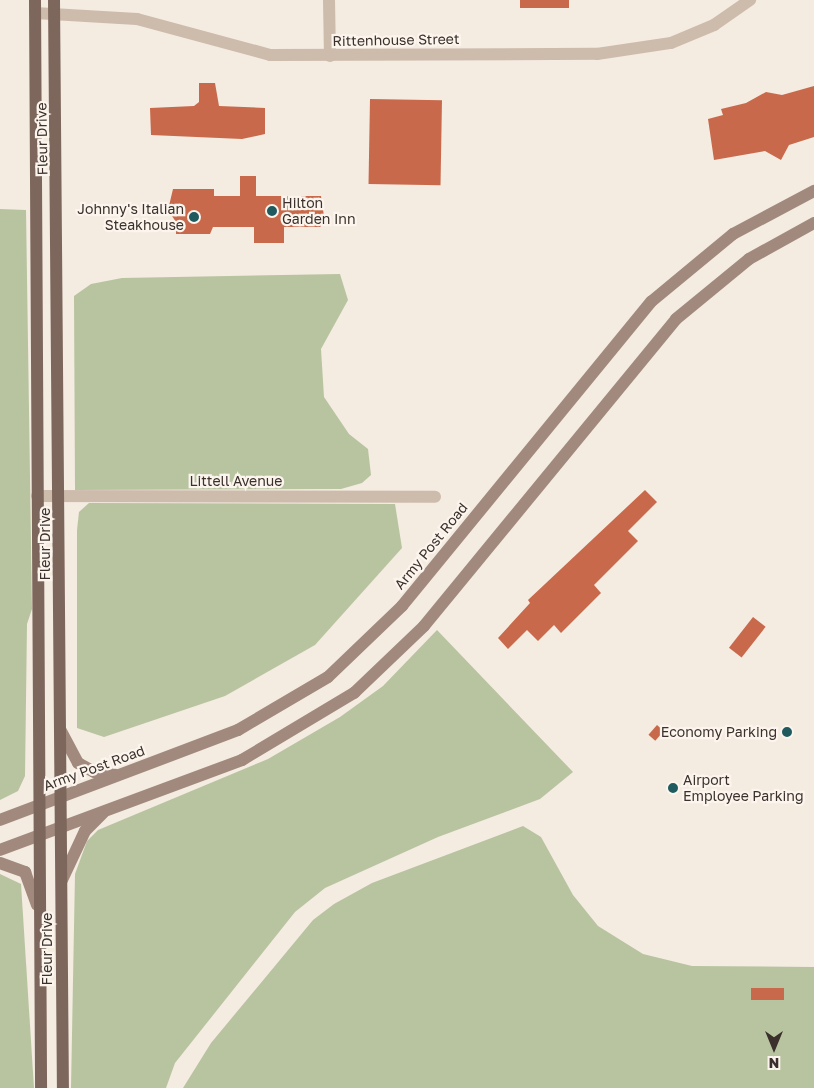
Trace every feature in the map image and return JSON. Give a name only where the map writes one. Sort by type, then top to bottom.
[{"type":"main road","name":"Fleur Drive","points":[[35,0],[40,1088]]},
{"type":"main road","name":"Fleur Drive","points":[[54,0],[60,495],[63,1088]]},
{"type":"main road","points":[[36,155],[57,154]]},
{"type":"main road","name":"Army Post Road","points":[[0,820],[262,718],[348,661],[402,606],[652,301],[733,234],[814,191]]},
{"type":"main road","points":[[0,850],[242,760],[320,717],[360,688],[424,626],[676,319],[749,259],[814,224]]},
{"type":"main road","points":[[61,730],[78,763],[94,772],[118,775]]},
{"type":"main road","points":[[62,880],[85,831],[105,811]]},
{"type":"main road","points":[[0,863],[25,872],[40,919]]},
{"type":"street","points":[[329,0],[330,56]]},
{"type":"street","name":"Rittenhouse Street","points":[[35,14],[137,19],[251,52],[330,56],[623,53],[693,35],[750,0]]},
{"type":"street","name":"Littell Avenue","points":[[37,496],[435,497]]},
{"type":"green space","points":[[0,209],[26,210],[32,609],[27,624],[25,776],[18,791],[0,800]]},
{"type":"green space","points":[[340,274],[348,300],[321,349],[324,397],[349,434],[368,449],[371,475],[362,483],[341,489],[75,490],[74,296],[91,284],[122,278]]},
{"type":"green space","points":[[89,503],[395,504],[402,548],[315,645],[225,696],[104,737],[77,728],[77,530],[79,512]]},
{"type":"green space","points":[[437,630],[573,772],[540,799],[438,837],[325,888],[295,912],[175,1063],[166,1088],[71,1088],[75,874],[87,841],[98,830],[268,759],[340,717],[383,686]]},
{"type":"green space","points":[[523,826],[541,837],[573,895],[598,926],[643,954],[692,966],[814,967],[814,1088],[183,1088],[211,1043],[313,920],[334,904],[372,883]]},
{"type":"green space","points":[[0,874],[21,884],[34,1088],[0,1088]]},
{"type":"building","points":[[520,0],[569,0],[569,8],[520,8]]},
{"type":"building","points":[[199,83],[215,83],[219,106],[265,108],[265,134],[242,139],[151,135],[150,108],[194,106],[199,102]]},
{"type":"building","points":[[814,86],[814,137],[789,145],[781,160],[765,151],[714,160],[708,119],[723,115],[721,109],[746,103],[766,92],[782,95]]},
{"type":"building","points":[[370,99],[442,100],[441,185],[369,184]]},
{"type":"building","points":[[240,176],[256,176],[256,196],[321,196],[325,223],[320,227],[284,227],[284,243],[254,243],[254,227],[213,227],[210,234],[176,234],[176,222],[168,210],[173,189],[214,189],[214,196],[240,196]]},
{"type":"building","points":[[645,490],[657,502],[628,531],[638,541],[594,585],[601,593],[561,633],[554,625],[538,641],[527,630],[508,649],[498,638],[530,603],[528,600]]},
{"type":"building","points":[[753,617],[766,627],[742,658],[729,648]]},
{"type":"building","points":[[657,725],[664,731],[655,741],[648,735]]},
{"type":"building","points":[[751,988],[784,988],[784,1000],[751,1000]]},
{"type":"place","name":"Hilton Garden Inn","points":[[272,211]]},
{"type":"place","name":"Johnny's Italian Steakhouse","points":[[194,217]]},
{"type":"place","name":"Economy Parking","points":[[787,732]]},
{"type":"place","name":"Airport Employee Parking","points":[[673,788]]}]
